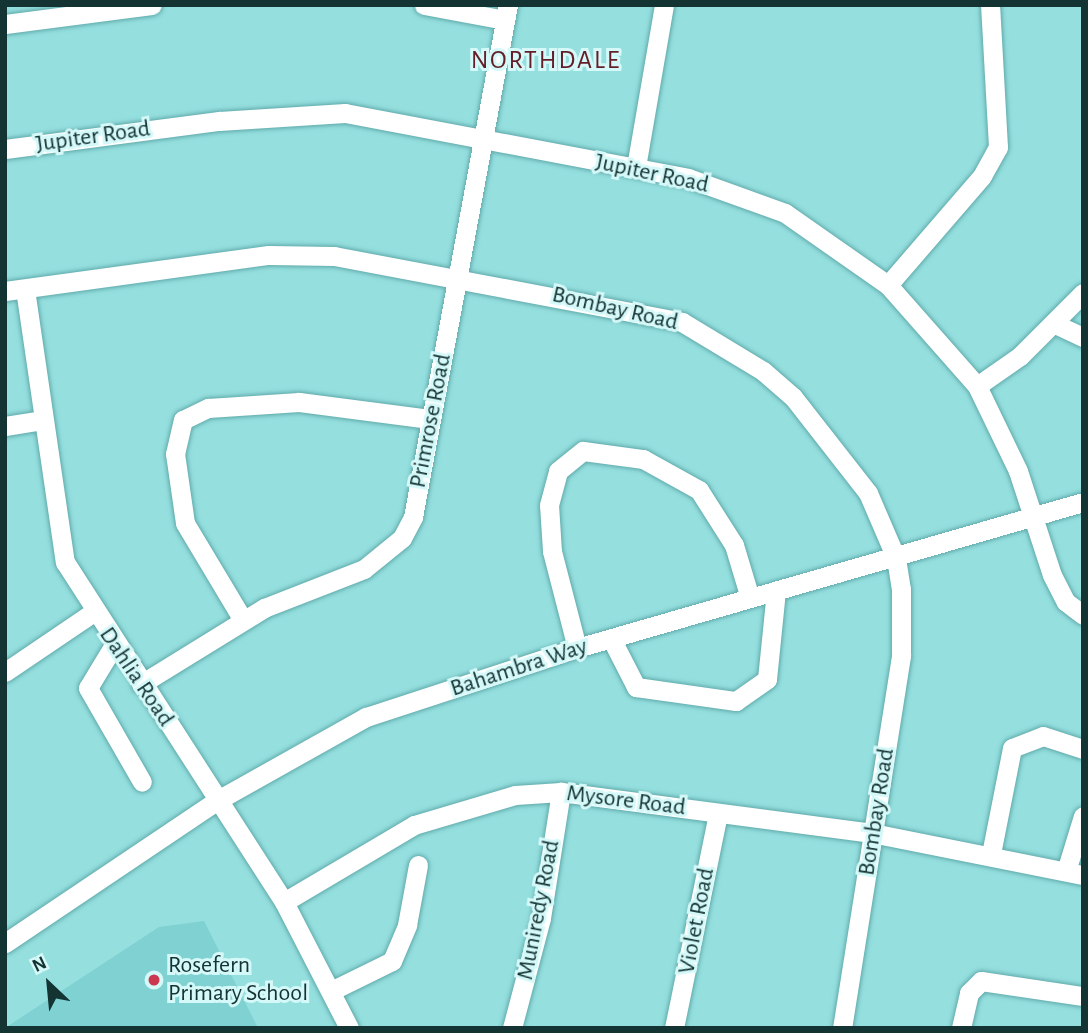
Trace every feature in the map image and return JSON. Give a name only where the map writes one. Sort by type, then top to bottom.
[{"type":"street","points":[[5,24],[152,5]]},
{"type":"street","points":[[424,5],[507,13]]},
{"type":"street","points":[[635,167],[664,5]]},
{"type":"street","points":[[888,285],[982,176],[998,147],[990,5]]},
{"type":"street","name":"Primrose Road","points":[[141,684],[243,620],[349,576],[392,551],[413,517],[486,143],[507,13]]},
{"type":"street","name":"Jupiter Road","points":[[5,149],[304,113],[345,113],[486,143],[688,178],[785,213],[888,285],[977,386],[1035,517],[1060,592],[1083,615]]},
{"type":"street","name":"Bombay Road","points":[[15,290],[269,255],[334,256],[644,312],[682,322],[730,349],[793,397],[839,447],[868,493],[896,558],[901,656],[842,1028]]},
{"type":"street","name":"Dahlia Road","points":[[15,290],[44,419],[60,548],[92,613],[284,902],[349,1028]]},
{"type":"street","points":[[977,386],[1055,324],[1083,293]]},
{"type":"street","points":[[1055,324],[1083,337]]},
{"type":"street","points":[[243,620],[185,523],[175,454],[183,420],[208,408],[299,402],[430,419]]},
{"type":"street","points":[[5,426],[44,419]]},
{"type":"street","points":[[577,648],[552,551],[549,505],[558,471],[583,450],[643,458],[699,489],[723,522],[750,598]]},
{"type":"street","name":"Bahambra Way","points":[[5,943],[218,800],[330,732],[577,648],[1083,502]]},
{"type":"street","points":[[612,640],[636,687],[736,701],[767,679],[776,591]]},
{"type":"street","points":[[5,672],[92,613]]},
{"type":"street","points":[[114,645],[88,688],[142,782]]},
{"type":"street","points":[[991,854],[1012,748],[1043,736],[1083,749]]},
{"type":"street","name":"Mysore Road","points":[[284,902],[414,825],[515,795],[561,792],[872,833],[1075,872],[1083,816]]},
{"type":"street","name":"Muniredy Road","points":[[512,1028],[541,918],[561,792]]},
{"type":"street","name":"Violet Road","points":[[674,1028],[718,814]]},
{"type":"street","points":[[331,991],[392,961],[407,925],[418,865]]},
{"type":"street","points":[[961,1028],[969,993],[981,981],[1083,996]]},
{"type":"shaded area","name":"Rosefern Primary School","points":[[204,921],[258,1028],[5,1028],[159,927]]},
{"type":"place","name":"Rosefern Primary School","points":[[154,980]]},
{"type":"district","name":"NORTHDALE","points":[[546,61]]}]
